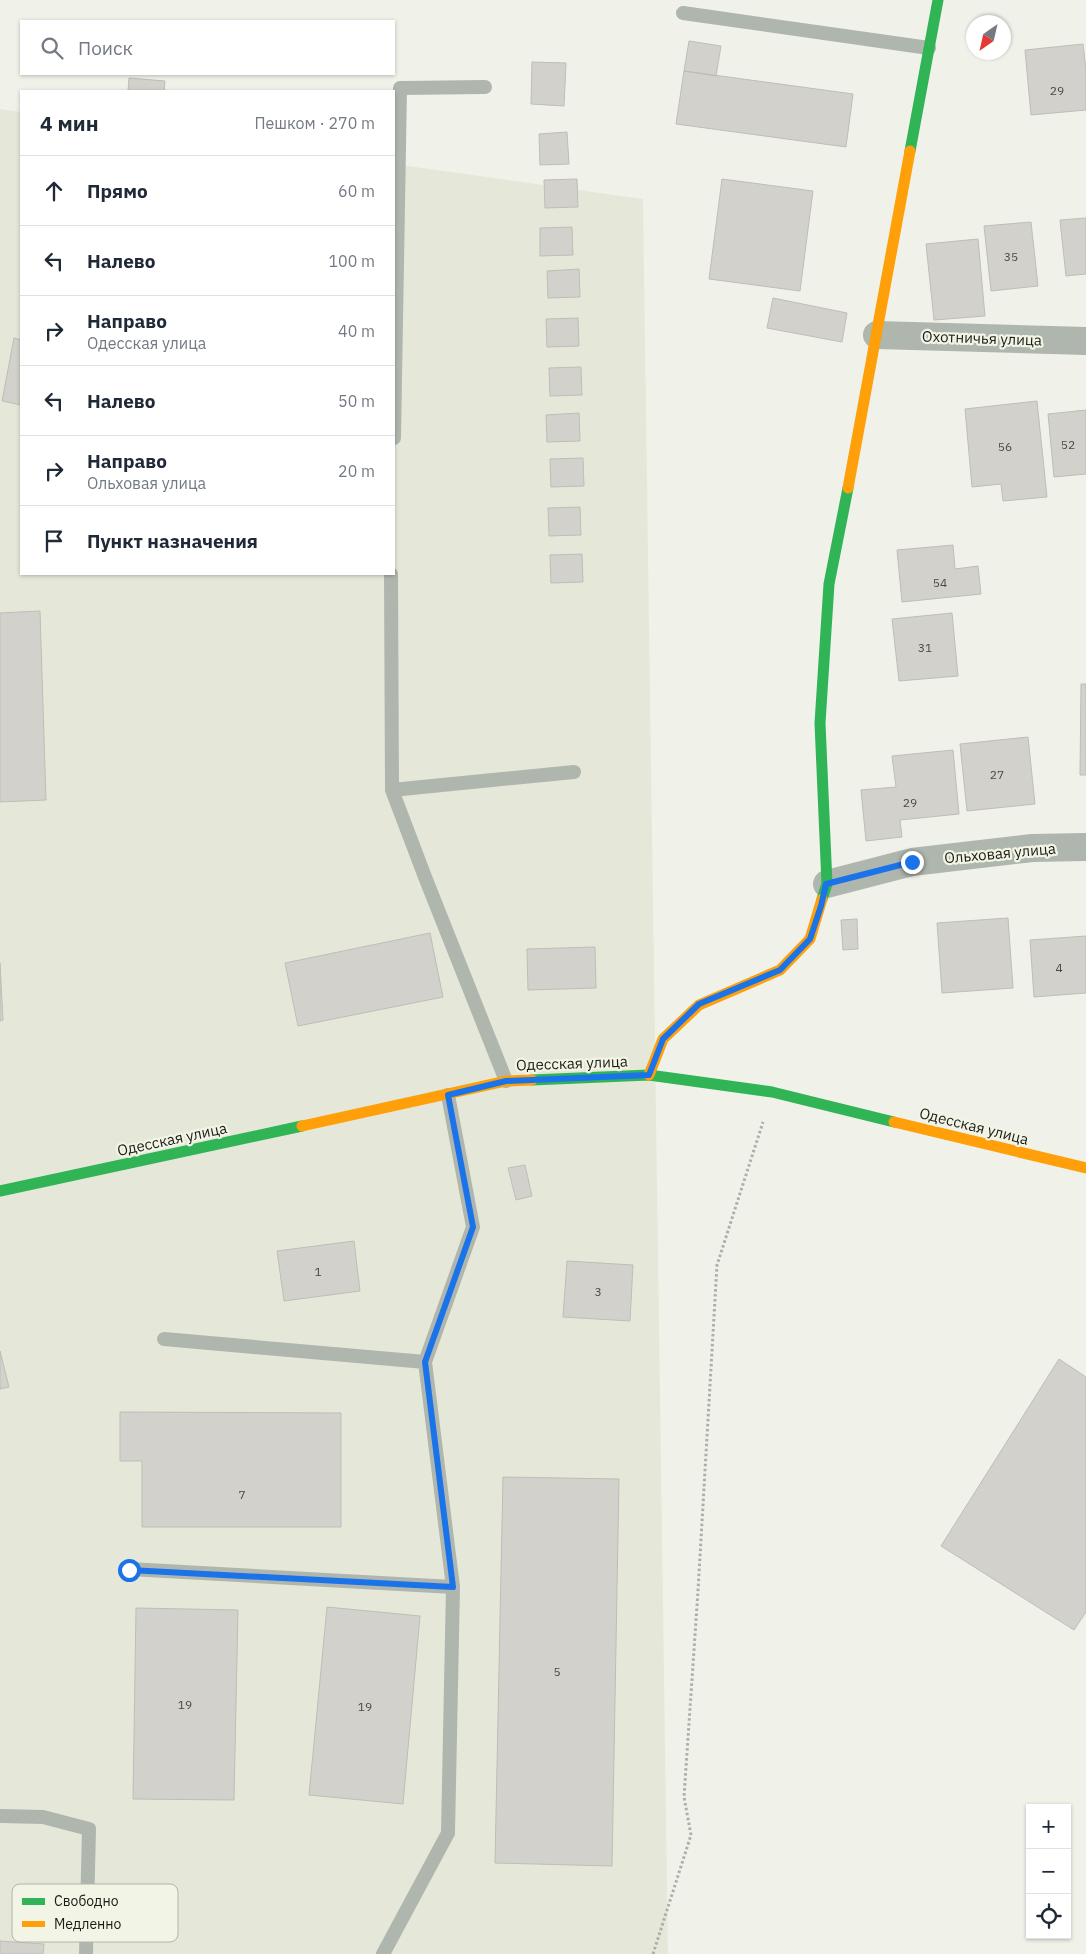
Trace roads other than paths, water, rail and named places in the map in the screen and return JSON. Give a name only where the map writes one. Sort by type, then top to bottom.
[{"type":"street","points":[[649,1075],[663,1039],[699,1004],[780,970],[810,939],[821,906],[826,884],[820,723],[829,584],[878,335],[938,0]]},
{"type":"street","name":"Охотничья улица","points":[[878,335],[1086,342]]},
{"type":"street","name":"Ольховая улица","points":[[826,884],[912,862],[1032,848],[1086,848]]},
{"type":"street","name":"Одесская улица","points":[[0,1191],[506,1081],[649,1075],[772,1092],[1086,1168]]},
{"type":"lane","points":[[683,13],[929,48]]},
{"type":"lane","points":[[395,380],[400,88],[485,87]]},
{"type":"lane","points":[[391,575],[392,790],[506,1081]]},
{"type":"lane","points":[[392,790],[574,772]]},
{"type":"lane","points":[[383,1954],[448,1833],[453,1587],[425,1362],[473,1227],[448,1095]]},
{"type":"lane","points":[[164,1339],[425,1362]]},
{"type":"lane","points":[[129,1570],[453,1587]]},
{"type":"lane","points":[[0,1816],[43,1817],[89,1829],[88,1884]]}]
